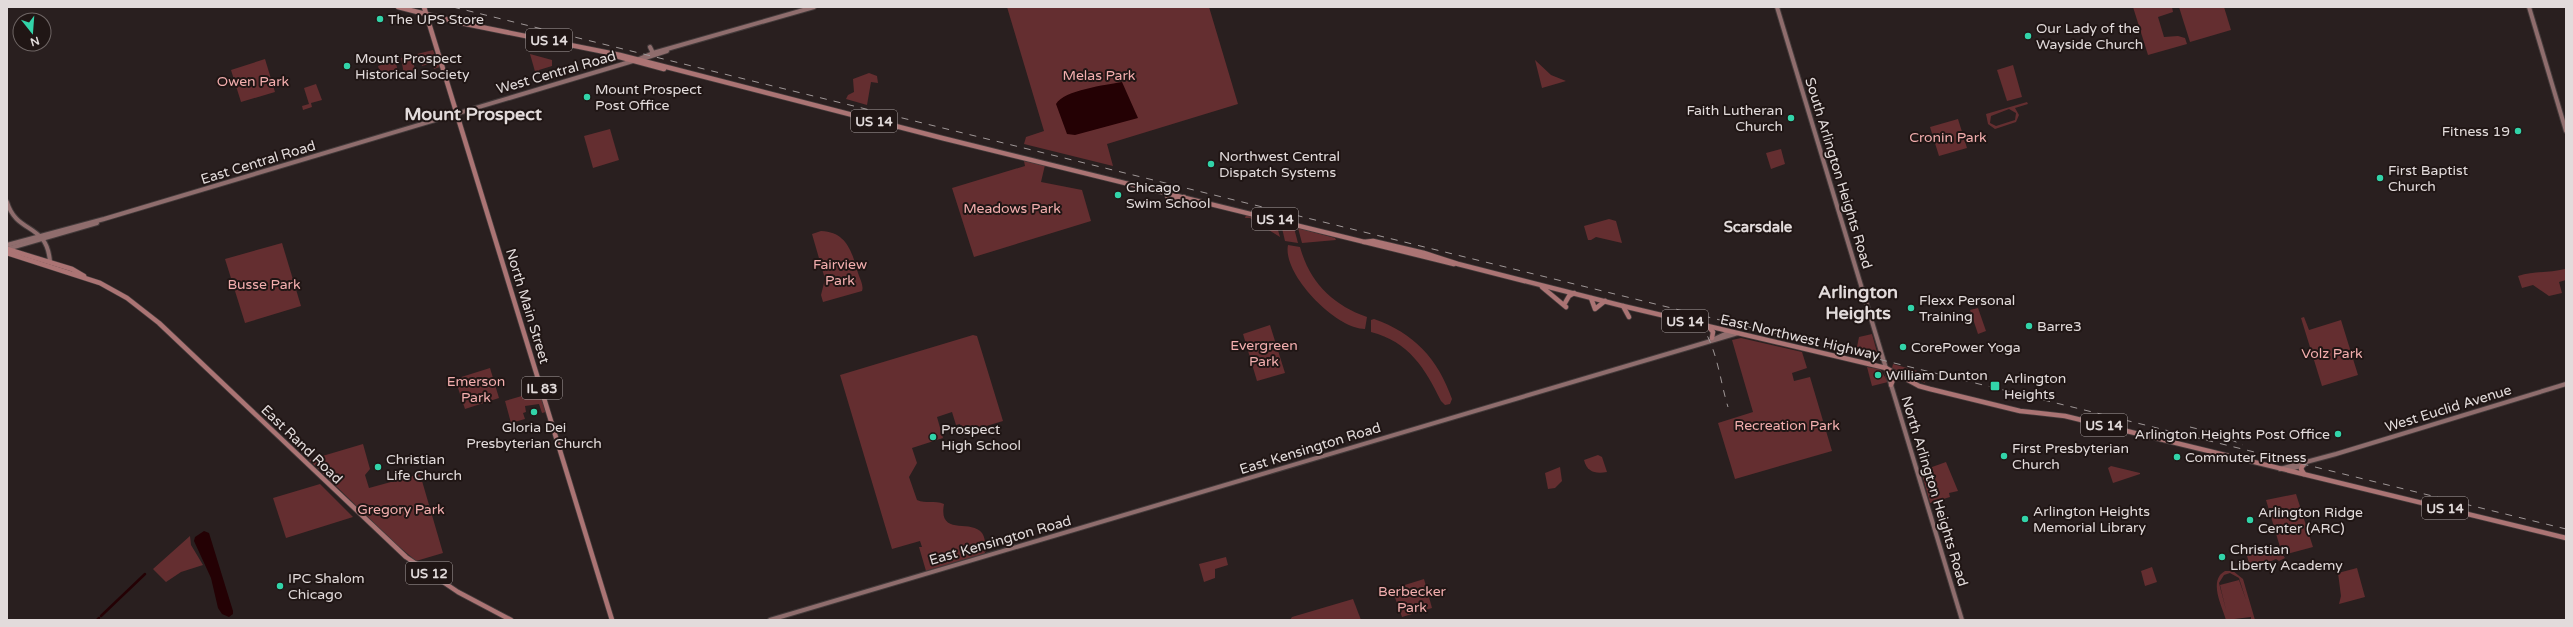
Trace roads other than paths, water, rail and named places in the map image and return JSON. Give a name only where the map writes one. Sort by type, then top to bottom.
[{"type":"main road","name":"US 14","points":[[398,7],[608,54],[639,59],[652,58],[671,69]]},
{"type":"main road","name":"IL 83","points":[[424,7],[457,113]]},
{"type":"main road","name":"West Central Road","points":[[457,113],[639,59],[652,58],[668,51],[814,7]]},
{"type":"main road","name":"South Arlington Heights Road","points":[[1777,7],[1886,368]]},
{"type":"main road","points":[[2529,7],[2566,131]]},
{"type":"main road","points":[[650,47],[652,58]]},
{"type":"main road","name":"US 14","points":[[608,54],[632,62],[671,69]]},
{"type":"main road","name":"East Northwest Highway","points":[[671,69],[1078,171],[1185,196],[1364,242],[1373,241],[1424,253],[1458,264],[1590,298],[1886,368],[1922,387],[2020,411],[2066,416],[2280,469]]},
{"type":"main road","name":"East Central Road","points":[[7,249],[42,237],[457,113]]},
{"type":"main road","name":"North Main Street","points":[[457,113],[612,620]]},
{"type":"main road","points":[[1166,192],[1169,201],[1185,196]]},
{"type":"main road","points":[[7,202],[13,217],[42,237],[50,262]]},
{"type":"main road","points":[[31,228],[31,238]]},
{"type":"main road","name":"East Central Road","points":[[7,245],[31,238],[42,237]]},
{"type":"main road","name":"East Rand Road","points":[[7,249],[79,271],[84,276]]},
{"type":"main road","name":"East Rand Road","points":[[7,253],[84,276],[127,298],[159,323],[406,557],[458,592],[511,620]]},
{"type":"main road","points":[[1539,285],[1554,295],[1565,305],[1569,296],[1574,293]]},
{"type":"main road","points":[[1590,298],[1595,309],[1605,301]]},
{"type":"main road","points":[[1623,306],[1629,317]]},
{"type":"main road","points":[[1709,327],[1713,332],[1711,340]]},
{"type":"main road","name":"East Kensington Road","points":[[770,620],[1711,340],[1725,334],[1738,333]]},
{"type":"main road","name":"North Arlington Heights Road","points":[[1886,368],[1962,620]]},
{"type":"main road","points":[[1891,385],[1893,380],[1900,375]]},
{"type":"main road","name":"West Euclid Avenue","points":[[2287,470],[2566,384]]},
{"type":"main road","name":"West Euclid Avenue","points":[[2280,469],[2336,454]]},
{"type":"main road","points":[[2303,465],[2301,470],[2306,475]]},
{"type":"main road","name":"US 14","points":[[2280,469],[2566,538]]},
{"type":"waterway","points":[[101,616],[145,574]]},
{"type":"railway","points":[[453,7],[2566,529]]},
{"type":"railway","points":[[1690,315],[1699,323],[1711,344],[1728,407]]},
{"type":"railway","points":[[2190,427],[2218,434],[2243,445]]},
{"type":"place","name":"The UPS Store","points":[[380,19]]},
{"type":"place","name":"Our Lady of the Wayside Church","points":[[2028,36]]},
{"type":"place","name":"Mount Prospect Historical Society","points":[[347,66]]},
{"type":"place","name":"Mount Prospect Post Office","points":[[587,97]]},
{"type":"place","name":"Faith Lutheran Church","points":[[1791,118]]},
{"type":"place","name":"Fitness 19","points":[[2518,131]]},
{"type":"place","name":"Northwest Central Dispatch Systems","points":[[1211,164]]},
{"type":"place","name":"First Baptist Church","points":[[2380,178]]},
{"type":"place","name":"Chicago Swim School","points":[[1118,195]]},
{"type":"place","name":"Flexx Personal Training","points":[[1911,308]]},
{"type":"place","name":"Barre3","points":[[2029,326]]},
{"type":"place","name":"CorePower Yoga","points":[[1903,347]]},
{"type":"place","name":"William Dunton","points":[[1878,375]]},
{"type":"place","name":"Arlington Heights","points":[[1995,386]]},
{"type":"place","name":"Gloria Dei Presbyterian Church","points":[[534,412]]},
{"type":"place","name":"Arlington Heights Post Office","points":[[2338,434]]},
{"type":"place","name":"Prospect High School","points":[[933,437]]},
{"type":"place","name":"First Presbyterian Church","points":[[2004,456]]},
{"type":"place","name":"Commuter Fitness","points":[[2177,457]]},
{"type":"place","name":"Christian Life Church","points":[[378,467]]},
{"type":"place","name":"Arlington Heights Memorial Library","points":[[2025,519]]},
{"type":"place","name":"Arlington Ridge Center (ARC)","points":[[2250,520]]},
{"type":"place","name":"Christian Liberty Academy","points":[[2222,557]]},
{"type":"place","name":"IPC Shalom Chicago","points":[[280,586]]},
{"type":"district","name":"Mount Prospect","points":[[473,114]]},
{"type":"district","name":"Scarsdale","points":[[1758,227]]},
{"type":"district","name":"Arlington Heights","points":[[1858,302]]},
{"type":"park label","name":"Melas Park","points":[[1099,75]]},
{"type":"park label","name":"Owen Park","points":[[253,81]]},
{"type":"park label","name":"Cronin Park","points":[[1948,137]]},
{"type":"park label","name":"Meadows Park","points":[[1012,208]]},
{"type":"park label","name":"Fairview Park","points":[[840,272]]},
{"type":"park label","name":"Busse Park","points":[[264,284]]},
{"type":"park label","name":"Volz Park","points":[[2332,353]]},
{"type":"park label","name":"Evergreen Park","points":[[1264,354]]},
{"type":"park label","name":"Emerson Park","points":[[476,390]]},
{"type":"park label","name":"Recreation Park","points":[[1787,425]]},
{"type":"park label","name":"Gregory Park","points":[[401,509]]},
{"type":"park label","name":"Berbecker Park","points":[[1412,600]]}]
